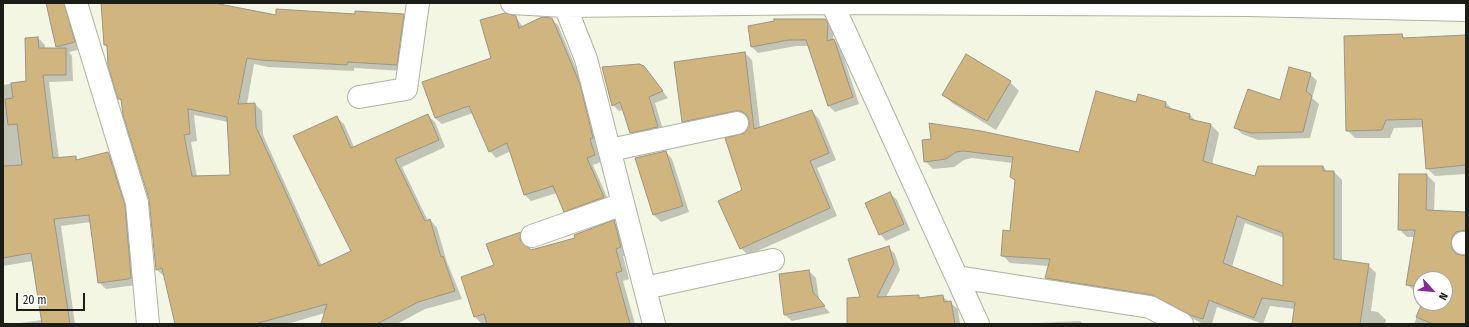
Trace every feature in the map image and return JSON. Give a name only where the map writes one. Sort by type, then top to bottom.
[{"type":"street","points":[[76,3],[138,203],[148,324]]},
{"type":"street","points":[[359,97],[406,89],[418,3]]},
{"type":"street","points":[[512,3],[1248,4],[1466,10]]},
{"type":"street","points":[[832,3],[978,324]]},
{"type":"street","points":[[564,4],[586,59],[654,324]]},
{"type":"street","points":[[610,150],[737,123]]},
{"type":"street","points":[[532,236],[623,204]]},
{"type":"street","points":[[645,288],[773,260]]},
{"type":"street","points":[[957,277],[1150,307],[1182,324]]},
{"type":"building","points":[[46,3],[64,3],[75,42],[56,47]]},
{"type":"building","points":[[101,3],[214,3],[276,15],[276,9],[355,14],[355,11],[404,14],[397,65],[348,62],[347,65],[247,58],[238,104],[255,103],[256,127],[319,266],[351,251],[293,136],[337,116],[351,148],[428,114],[439,140],[395,159],[425,221],[430,219],[441,257],[443,256],[455,291],[418,302],[377,324],[321,324],[327,304],[255,324],[175,324],[162,268],[156,270],[149,199],[123,115],[121,99],[118,99],[108,66],[107,45],[104,45]],"holes":[[[188,109],[227,117],[230,175],[192,176],[184,135],[190,134]]]},
{"type":"building","points":[[505,13],[516,16],[519,28],[542,17],[552,18],[580,84],[593,138],[590,139],[595,155],[587,158],[604,197],[564,212],[553,186],[524,195],[507,143],[489,152],[469,106],[435,118],[422,82],[491,58],[480,20]]},
{"type":"building","points":[[774,19],[825,19],[828,23],[827,41],[834,39],[853,97],[828,106],[806,40],[789,40],[751,47],[748,26],[774,21]]},
{"type":"building","points":[[1402,34],[1403,38],[1466,35],[1466,165],[1426,169],[1422,119],[1386,120],[1382,130],[1346,131],[1344,36]]},
{"type":"building","points":[[38,37],[39,48],[66,48],[66,75],[43,75],[53,158],[76,156],[76,160],[108,152],[125,205],[131,278],[128,279],[98,283],[89,215],[54,219],[70,324],[42,324],[31,253],[3,258],[3,166],[22,165],[17,124],[8,125],[5,99],[13,98],[11,83],[26,81],[25,38]]},
{"type":"building","points":[[745,52],[754,129],[812,110],[829,153],[810,161],[830,208],[740,249],[718,201],[742,190],[725,138],[745,133],[749,127],[749,120],[746,114],[741,111],[735,111],[682,122],[674,62]]},
{"type":"building","points":[[966,54],[1011,81],[987,121],[942,95]]},
{"type":"building","points":[[639,64],[644,66],[663,91],[649,97],[658,127],[630,133],[620,102],[612,106],[602,67]]},
{"type":"building","points":[[1289,67],[1311,73],[1306,91],[1312,96],[1303,132],[1251,133],[1234,128],[1248,89],[1280,100]]},
{"type":"building","points":[[1096,91],[1136,102],[1138,94],[1166,102],[1165,107],[1190,114],[1189,119],[1211,124],[1203,161],[1255,176],[1258,166],[1323,166],[1323,171],[1334,171],[1334,259],[1369,264],[1360,324],[1292,324],[1295,302],[1262,298],[1254,318],[1209,300],[1203,319],[1190,315],[1152,295],[1045,278],[1050,259],[1001,256],[1003,230],[1010,231],[1015,180],[1010,177],[1013,157],[963,151],[956,152],[946,159],[924,162],[922,140],[931,139],[929,123],[981,131],[1079,152]],"holes":[[[1237,216],[1283,233],[1283,286],[1223,263]]]},
{"type":"building","points":[[666,151],[683,206],[653,215],[635,158]]},
{"type":"building","points":[[1399,174],[1427,174],[1426,210],[1466,212],[1466,230],[1456,232],[1452,237],[1451,243],[1452,249],[1456,254],[1466,256],[1466,324],[1433,324],[1416,317],[1419,311],[1453,311],[1453,271],[1413,271],[1413,286],[1406,285],[1415,230],[1398,230]]},
{"type":"building","points":[[890,192],[904,224],[879,235],[865,203]]},
{"type":"building","points":[[614,220],[621,247],[616,249],[622,271],[616,273],[630,324],[487,324],[484,314],[474,317],[461,277],[494,265],[486,244],[521,232],[520,240],[531,250],[575,238],[574,235]]},
{"type":"building","points":[[889,246],[894,263],[877,297],[919,295],[919,298],[943,295],[944,302],[951,301],[955,324],[847,324],[847,298],[860,297],[848,259]]},
{"type":"building","points":[[809,270],[813,292],[825,306],[784,315],[779,274]]}]
